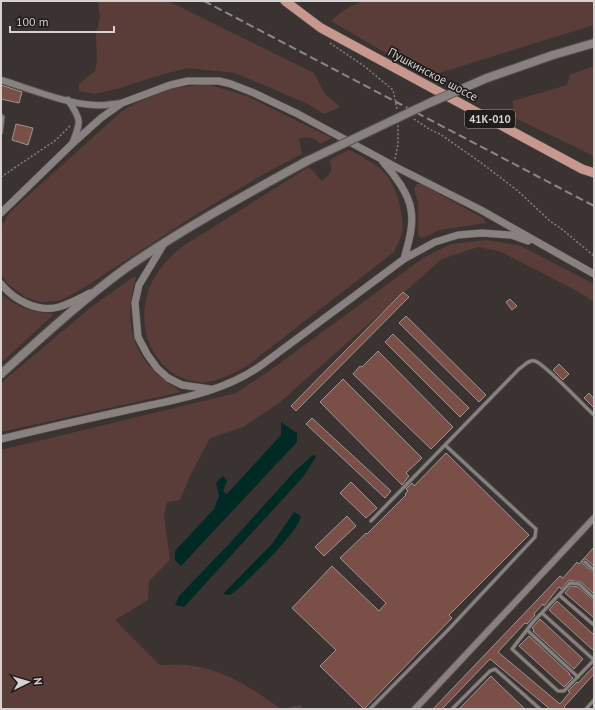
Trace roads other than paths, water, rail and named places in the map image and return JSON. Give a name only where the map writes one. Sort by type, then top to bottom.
[{"type":"main road","name":"Пушкинское шоссе","points":[[286,1],[321,28],[582,169],[594,173]]},
{"type":"main road","points":[[1,374],[98,290],[165,242],[245,195],[307,161],[427,104],[487,78],[553,55],[594,43]]},
{"type":"street","points":[[1,80],[68,100],[93,105],[122,103]]},
{"type":"street","points":[[1,214],[72,144],[101,118],[122,103],[170,85],[188,81],[219,81],[254,93],[279,105],[481,210],[594,274]]},
{"type":"street","points":[[68,100],[78,118],[79,127],[72,144]]},
{"type":"street","points":[[380,158],[396,177],[412,210],[411,232],[404,259]]},
{"type":"street","points":[[1,439],[216,389],[250,374],[404,259],[435,242],[458,235],[482,233],[511,235],[542,245]]},
{"type":"street","points":[[165,242],[139,285],[135,303],[138,337],[147,354],[157,368],[168,378],[182,385],[196,388],[216,389]]},
{"type":"street","points":[[1,284],[10,294],[18,299],[41,308],[59,307],[98,290]]},
{"type":"street","points":[[415,709],[594,518]]},
{"type":"lane","points":[[1,115],[3,117],[3,121],[1,133]]},
{"type":"lane","points":[[371,521],[519,369],[531,361],[536,361],[546,368],[594,415]]},
{"type":"lane","points":[[370,709],[448,630],[535,537],[536,529],[445,445]]},
{"type":"lane","points":[[586,562],[594,570]]},
{"type":"lane","points":[[542,612],[594,660],[564,691],[558,691],[512,649],[542,612],[570,583],[579,584],[594,598]]},
{"type":"lane","points":[[559,595],[594,625]]},
{"type":"lane","points":[[527,630],[578,677]]},
{"type":"lane","points":[[452,709],[490,671],[495,669],[540,709]]},
{"type":"lane","points":[[586,709],[594,700]]},
{"type":"railway","points":[[204,1],[594,206]]}]
